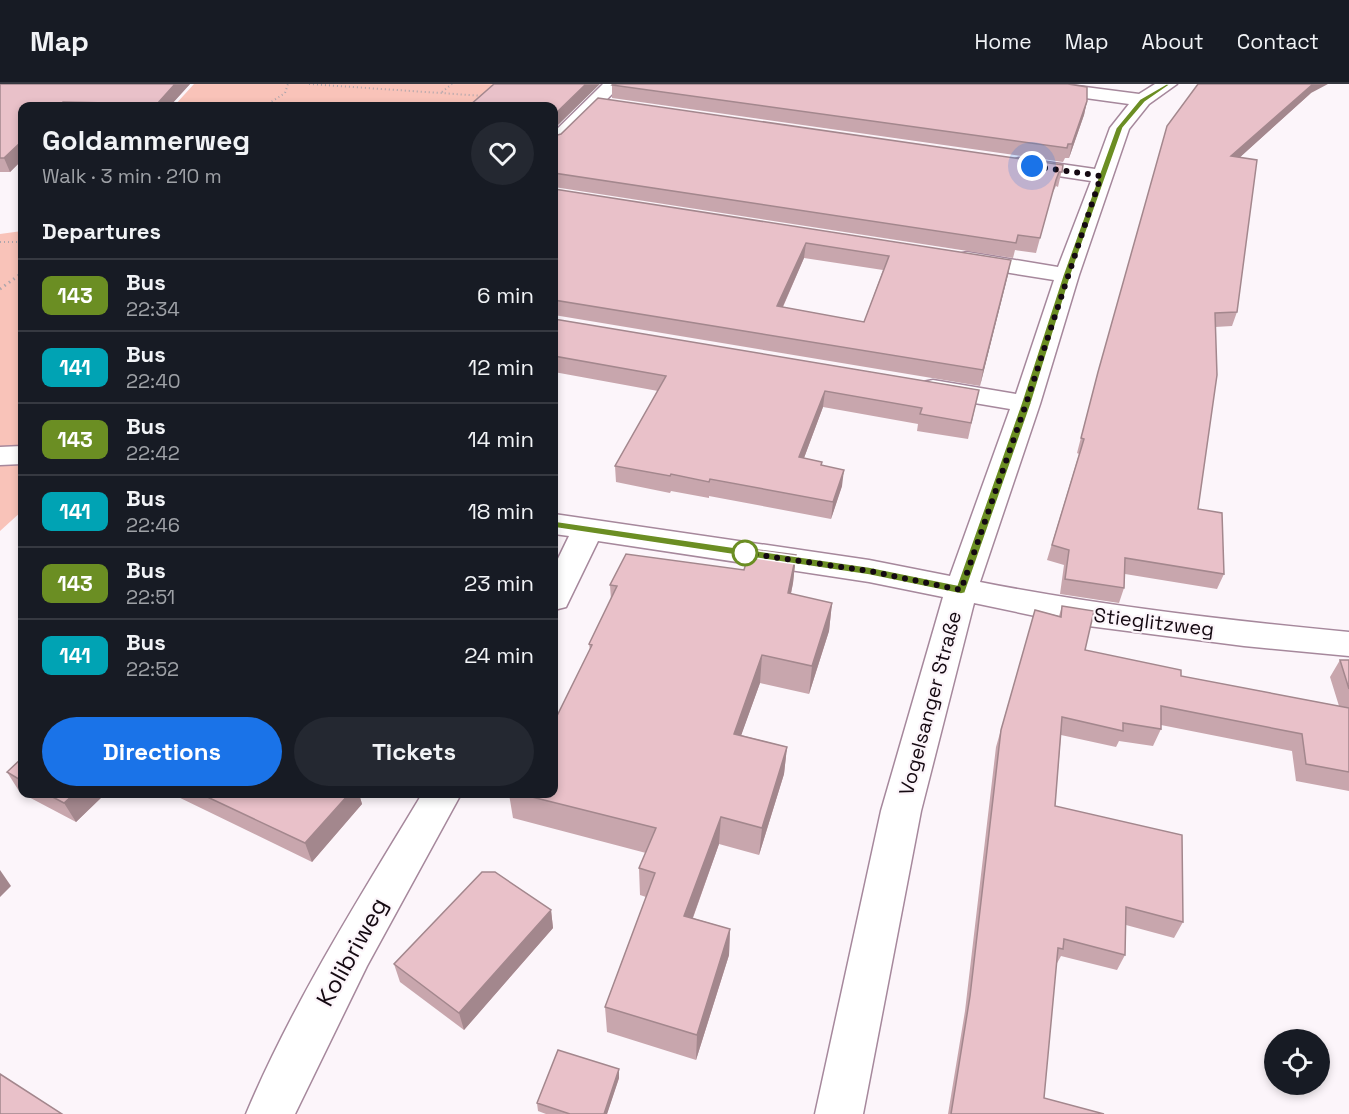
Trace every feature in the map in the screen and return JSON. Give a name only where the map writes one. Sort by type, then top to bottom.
[{"type":"street","points":[[558,138],[613,84]]},
{"type":"street","points":[[1020,84],[1142,100]]},
{"type":"street","name":"Vogelsanger Straße","points":[[839,1114],[901,811],[961,590],[1026,404],[1101,176],[1120,128],[1142,100],[1168,84]]},
{"type":"street","points":[[593,104],[616,107]]},
{"type":"street","points":[[995,161],[1101,176]]},
{"type":"street","points":[[950,257],[1067,275]]},
{"type":"street","points":[[908,384],[1026,404]]},
{"type":"street","points":[[0,456],[18,455]]},
{"type":"street","name":"Stieglitzweg","points":[[558,526],[869,571],[1073,612],[1244,634],[1349,644]]},
{"type":"street","points":[[558,591],[588,530]]},
{"type":"street","name":"Kolibriweg","points":[[270,1114],[303,1042],[367,923],[440,798]]},
{"type":"path","points":[[271,102],[285,93],[288,84]]},
{"type":"path","points":[[309,84],[486,96]]},
{"type":"path","points":[[441,93],[452,84]]},
{"type":"path","points":[[0,242],[18,242]]},
{"type":"path","points":[[0,289],[18,276]]},
{"type":"shaded area","points":[[194,84],[494,84],[474,102],[178,102]]},
{"type":"shaded area","points":[[18,232],[18,515],[0,531],[0,234]]},
{"type":"building","points":[[0,84],[175,84],[159,102],[18,102],[18,145],[4,158],[0,158]]},
{"type":"building","points":[[494,84],[586,84],[558,111],[558,102],[474,102]]},
{"type":"building","points":[[613,84],[1068,84],[1087,87],[1087,101],[1072,144],[1068,144],[1067,148]]},
{"type":"building","points":[[1198,84],[1313,84],[1231,156],[1257,160],[1237,312],[1215,313],[1217,375],[1198,509],[1222,513],[1224,574],[1125,558],[1124,588],[1065,579],[1069,550],[1052,545],[1084,439],[1081,438],[1098,372],[1167,126]]},
{"type":"building","points":[[598,98],[1063,165],[1062,172],[1059,172],[1056,180],[1040,238],[1018,235],[1016,243],[558,174],[558,135]]},
{"type":"building","points":[[558,190],[1011,260],[983,370],[558,301]],"holes":[[[806,243],[889,256],[864,322],[777,306]]]},
{"type":"building","points":[[558,320],[979,390],[971,423],[920,414],[922,408],[825,391],[799,457],[844,470],[833,502],[710,479],[709,482],[615,466],[666,376],[558,357]]},
{"type":"building","points":[[750,549],[796,555],[788,593],[832,603],[812,666],[762,655],[734,734],[787,747],[762,828],[721,817],[684,916],[730,929],[697,1035],[605,1007],[655,873],[639,868],[656,828],[536,798],[558,798],[558,714],[592,645],[589,644],[617,586],[610,585],[626,554],[744,570]]},
{"type":"building","points":[[1062,606],[1094,611],[1085,650],[1181,670],[1181,676],[1349,708],[1349,772],[1306,764],[1302,734],[1161,706],[1161,729],[1123,723],[1123,731],[1062,717],[1055,806],[1182,835],[1183,922],[1126,907],[1125,955],[1064,939],[1063,949],[1058,948],[1044,1098],[1104,1114],[951,1114],[970,996],[1001,730],[1035,610],[1061,617]]},
{"type":"building","points":[[1340,660],[1349,660],[1349,689]]},
{"type":"building","points":[[18,762],[18,779],[7,772]]},
{"type":"building","points":[[55,798],[70,798],[64,803]]},
{"type":"building","points":[[209,798],[345,798],[305,843]]},
{"type":"building","points":[[482,872],[495,872],[551,910],[459,1013],[394,964]]},
{"type":"building","points":[[558,1050],[619,1069],[604,1114],[570,1114],[537,1103]]},
{"type":"building","points":[[0,1074],[62,1114],[0,1114]]},
{"type":"bus line","name":"143","points":[[558,525],[869,571],[961,590],[1026,404],[1101,176],[1120,128],[1142,100],[1168,84]]},
{"type":"route","points":[[745,553],[869,571],[961,590],[1026,404],[1101,176],[1032,166]]}]
